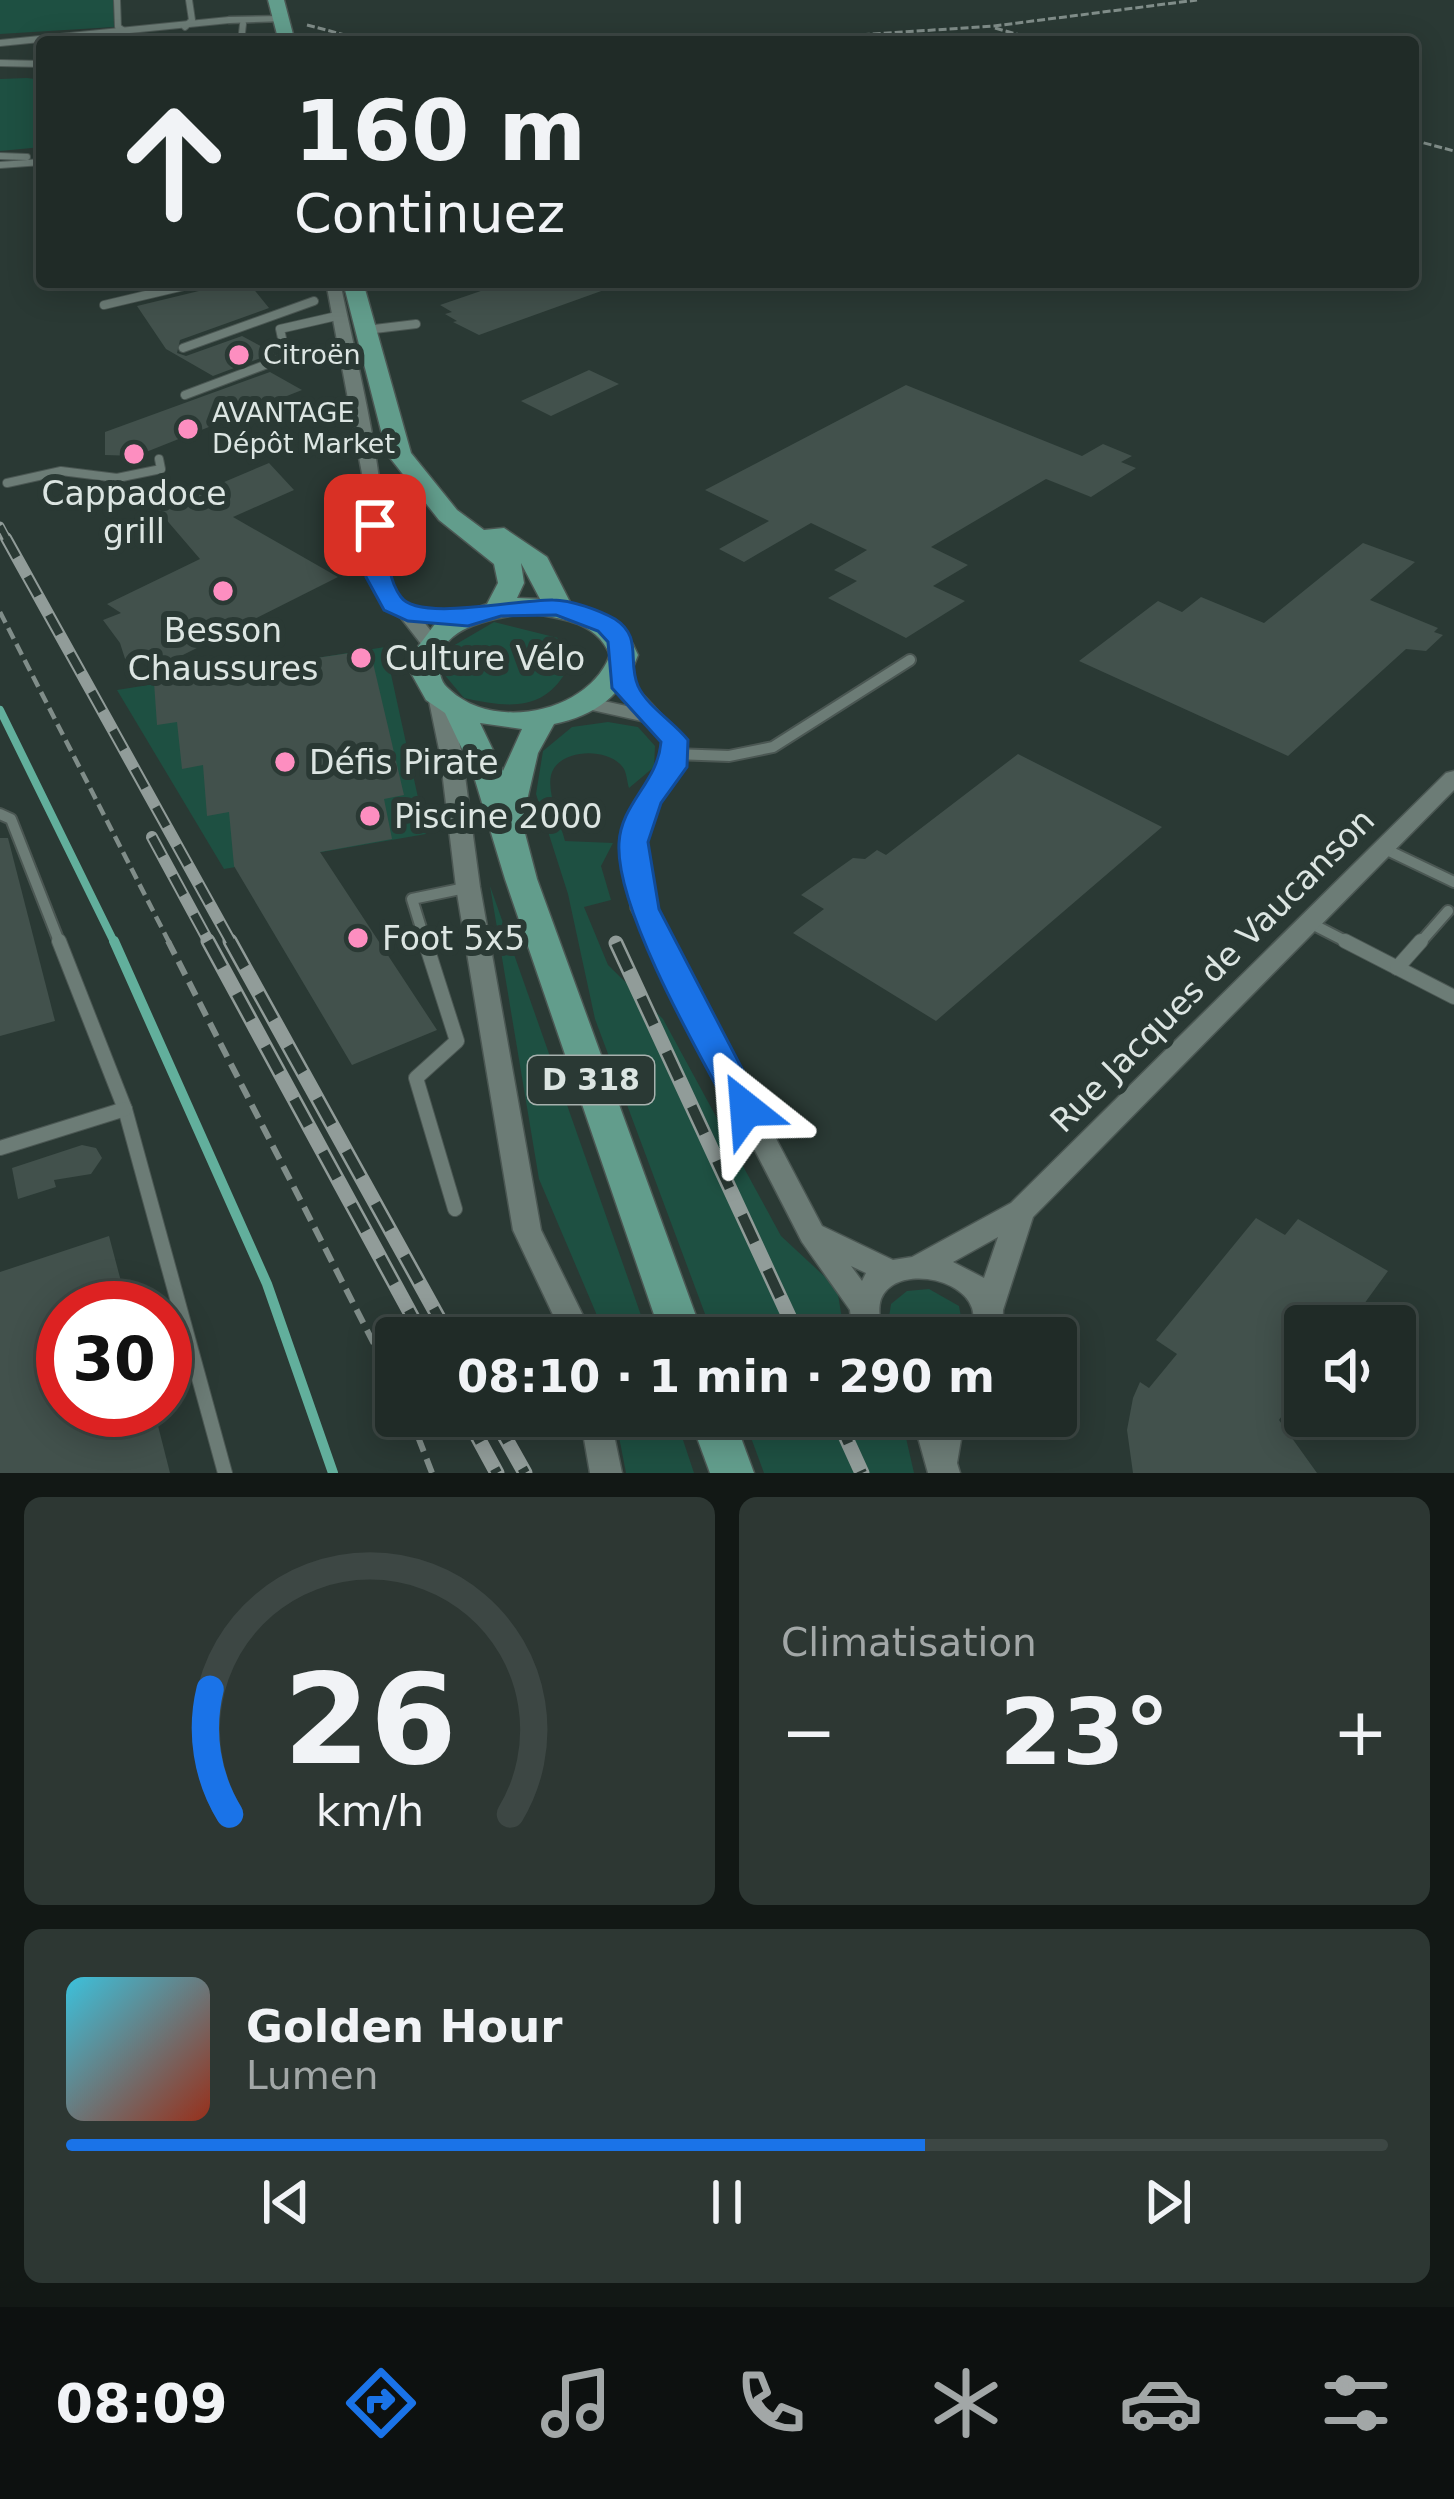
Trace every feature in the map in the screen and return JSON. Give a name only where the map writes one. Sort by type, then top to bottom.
[{"type":"main road","points":[[276,0],[284,29]]},
{"type":"main road","points":[[354,288],[399,454],[471,538],[507,561],[512,583],[499,608]]},
{"type":"main road","points":[[432,496],[538,562],[542,580],[559,607]]},
{"type":"main road","points":[[559,607],[607,625],[621,640],[626,658],[621,675],[590,704],[543,718],[498,718],[447,702],[426,680],[424,662],[431,644],[468,618],[499,608],[559,607]]},
{"type":"main road","name":"D 318","points":[[447,702],[483,752],[521,879],[676,1317]]},
{"type":"main road","name":"D 318","points":[[507,820],[523,753],[543,718]]},
{"type":"main road","points":[[719,1437],[732,1473]]},
{"type":"street","points":[[229,20],[260,18],[284,29]]},
{"type":"street","points":[[243,24],[260,18]]},
{"type":"street","points":[[334,288],[373,484],[378,577],[392,605],[408,614],[431,644]]},
{"type":"street","points":[[408,614],[468,618]]},
{"type":"street","points":[[621,675],[625,688],[674,740],[673,767],[647,802],[633,842],[644,909],[812,1234],[863,1305],[865,1317]]},
{"type":"street","points":[[447,702],[468,887],[527,1230],[569,1317]]},
{"type":"street","points":[[590,704],[655,718]]},
{"type":"street","name":"Rue Jacques de Vaucanson","points":[[891,1272],[922,1265],[1021,1211],[1454,778]]},
{"type":"street","name":"Rue Jacques de Vaucanson","points":[[990,1317],[1021,1211]]},
{"type":"street","points":[[812,1234],[891,1272],[878,1281],[863,1305]]},
{"type":"street","points":[[922,1265],[963,1278],[984,1317]]},
{"type":"street","points":[[599,1437],[606,1473]]},
{"type":"street","points":[[933,1437],[943,1471]]},
{"type":"street","points":[[943,1471],[947,1437]]},
{"type":"lane","points":[[117,0],[118,27],[127,33]]},
{"type":"lane","points":[[185,27],[192,20],[189,0]]},
{"type":"lane","points":[[102,36],[166,32],[229,20]]},
{"type":"lane","points":[[242,36],[243,24]]},
{"type":"lane","points":[[0,43],[36,41]]},
{"type":"lane","points":[[0,63],[36,64]]},
{"type":"lane","points":[[0,156],[36,159]]},
{"type":"lane","points":[[0,166],[36,160]]},
{"type":"lane","points":[[104,304],[175,288]]},
{"type":"lane","points":[[183,348],[314,301]]},
{"type":"lane","points":[[185,395],[286,357],[280,329],[340,315]]},
{"type":"lane","points":[[366,330],[416,324]]},
{"type":"lane","points":[[7,483],[61,471],[117,478],[161,469],[159,459]]},
{"type":"lane","points":[[674,754],[729,756],[773,747],[910,660]]},
{"type":"lane","points":[[0,814],[10,818],[125,1109],[225,1473]]},
{"type":"lane","points":[[1384,849],[1454,882]]},
{"type":"lane","points":[[455,1209],[416,1078],[457,1041],[412,898],[468,887]]},
{"type":"lane","points":[[1397,968],[1448,910]]},
{"type":"lane","points":[[1312,924],[1454,997]]},
{"type":"lane","points":[[0,1148],[125,1109]]},
{"type":"path","points":[[841,36],[989,26],[1197,0]]},
{"type":"path","points":[[284,29],[319,26],[352,36]]},
{"type":"path","points":[[989,26],[1023,36]]},
{"type":"path","points":[[1419,142],[1454,151]]},
{"type":"path","points":[[0,612],[375,1346]]},
{"type":"path","points":[[418,1437],[432,1473]]},
{"type":"green space","points":[[0,0],[113,0],[114,27],[0,34]]},
{"type":"green space","points":[[0,79],[36,79],[36,148],[0,151]]},
{"type":"green space","points":[[494,622],[558,638],[567,670],[547,694],[522,704],[464,698],[443,673],[453,646]]},
{"type":"green space","name":"Défis Pirate","points":[[385,647],[426,834],[224,869],[117,690]]},
{"type":"green space","points":[[608,722],[638,727],[655,746],[654,767],[629,788],[624,769],[597,754],[563,759],[551,775],[552,799],[565,841],[613,843],[601,866],[611,900],[584,907],[608,965],[663,1019],[781,1236],[837,1288],[842,1317],[706,1317],[595,1019],[568,894],[536,794],[543,751],[572,727]]},
{"type":"green space","points":[[490,886],[642,1317],[597,1317],[539,1179]]},
{"type":"green space","points":[[929,1289],[959,1306],[961,1317],[889,1317],[891,1304],[907,1291]]},
{"type":"green space","points":[[619,1437],[682,1437],[694,1473],[626,1473]]},
{"type":"green space","points":[[751,1437],[906,1437],[914,1473],[764,1473]]},
{"type":"building","points":[[253,288],[269,308],[180,340],[177,353],[186,356],[242,336],[274,353],[213,376],[166,349],[137,306],[203,290]]},
{"type":"building","points":[[490,288],[610,288],[479,335],[453,322],[457,321],[445,314],[452,312],[440,305]]},
{"type":"building","points":[[589,370],[619,384],[551,416],[521,401]]},
{"type":"building","points":[[270,372],[302,390],[136,456],[105,455],[105,432]]},
{"type":"building","points":[[906,385],[1082,456],[1103,444],[1132,456],[1121,462],[1136,468],[1091,497],[1046,479],[931,547],[968,565],[933,586],[965,601],[906,638],[828,598],[857,581],[834,570],[867,550],[811,523],[744,562],[719,549],[769,521],[705,490]]},
{"type":"building","name":"Besson Chaussures","points":[[269,463],[294,490],[233,517],[338,577],[153,670],[152,659],[127,665],[120,643],[103,620],[121,613],[107,604],[200,559],[158,510]]},
{"type":"building","points":[[1363,543],[1415,562],[1370,600],[1438,628],[1434,632],[1443,635],[1426,651],[1406,649],[1288,756],[1079,661],[1158,601],[1182,612],[1201,597],[1264,623]]},
{"type":"building","name":"Défis Pirate","points":[[370,650],[404,795],[384,799],[392,839],[320,852],[437,1030],[352,1065],[234,866],[229,812],[207,816],[203,765],[182,769],[177,722],[157,725],[154,682]]},
{"type":"building","points":[[1018,754],[1162,827],[936,1021],[793,933],[824,909],[801,895],[853,858],[865,859],[877,850],[886,855]]},
{"type":"building","points":[[0,838],[8,838],[55,1021],[0,1036]]},
{"type":"building","points":[[82,1145],[96,1148],[102,1158],[91,1174],[54,1180],[56,1187],[18,1199],[12,1168]]},
{"type":"building","points":[[1256,1218],[1285,1235],[1298,1219],[1388,1271],[1363,1305],[1284,1305],[1284,1413],[1279,1420],[1284,1437],[1291,1437],[1317,1473],[1133,1473],[1127,1430],[1133,1398],[1140,1382],[1149,1388],[1177,1354],[1156,1340]]},
{"type":"building","points":[[109,1236],[121,1281],[36,1281],[36,1437],[161,1437],[170,1473],[0,1473],[0,1272]]},
{"type":"waterway","points":[[0,710],[115,944]]},
{"type":"waterway","points":[[114,941],[267,1284],[333,1473]]},
{"type":"railway","points":[[0,526],[8,541]]},
{"type":"railway","points":[[6,538],[232,944]]},
{"type":"railway","points":[[152,837],[210,944]]},
{"type":"railway","points":[[208,941],[413,1317]]},
{"type":"railway","points":[[230,941],[438,1317]]},
{"type":"railway","points":[[616,943],[789,1317]]},
{"type":"railway","points":[[477,1437],[497,1473]]},
{"type":"railway","points":[[505,1437],[525,1473]]},
{"type":"railway","points":[[846,1437],[862,1473]]},
{"type":"place","name":"Citroën","points":[[239,355]]},
{"type":"place","name":"AVANTAGE Dépôt Market","points":[[188,429]]},
{"type":"place","name":"Cappadoce grill","points":[[134,454]]},
{"type":"place","name":"Besson Chaussures","points":[[223,591]]},
{"type":"place","name":"Culture Vélo","points":[[361,658]]},
{"type":"place","name":"Défis Pirate","points":[[285,762]]},
{"type":"place","name":"Piscine 2000","points":[[370,816]]},
{"type":"place","name":"Foot 5x5","points":[[358,938]]},
{"type":"route","points":[[375,525],[378,577],[392,605],[408,614],[468,618],[499,608],[559,607],[607,625],[621,640],[625,688],[674,740],[673,767],[647,802],[633,842],[644,909],[746,1109]]}]
